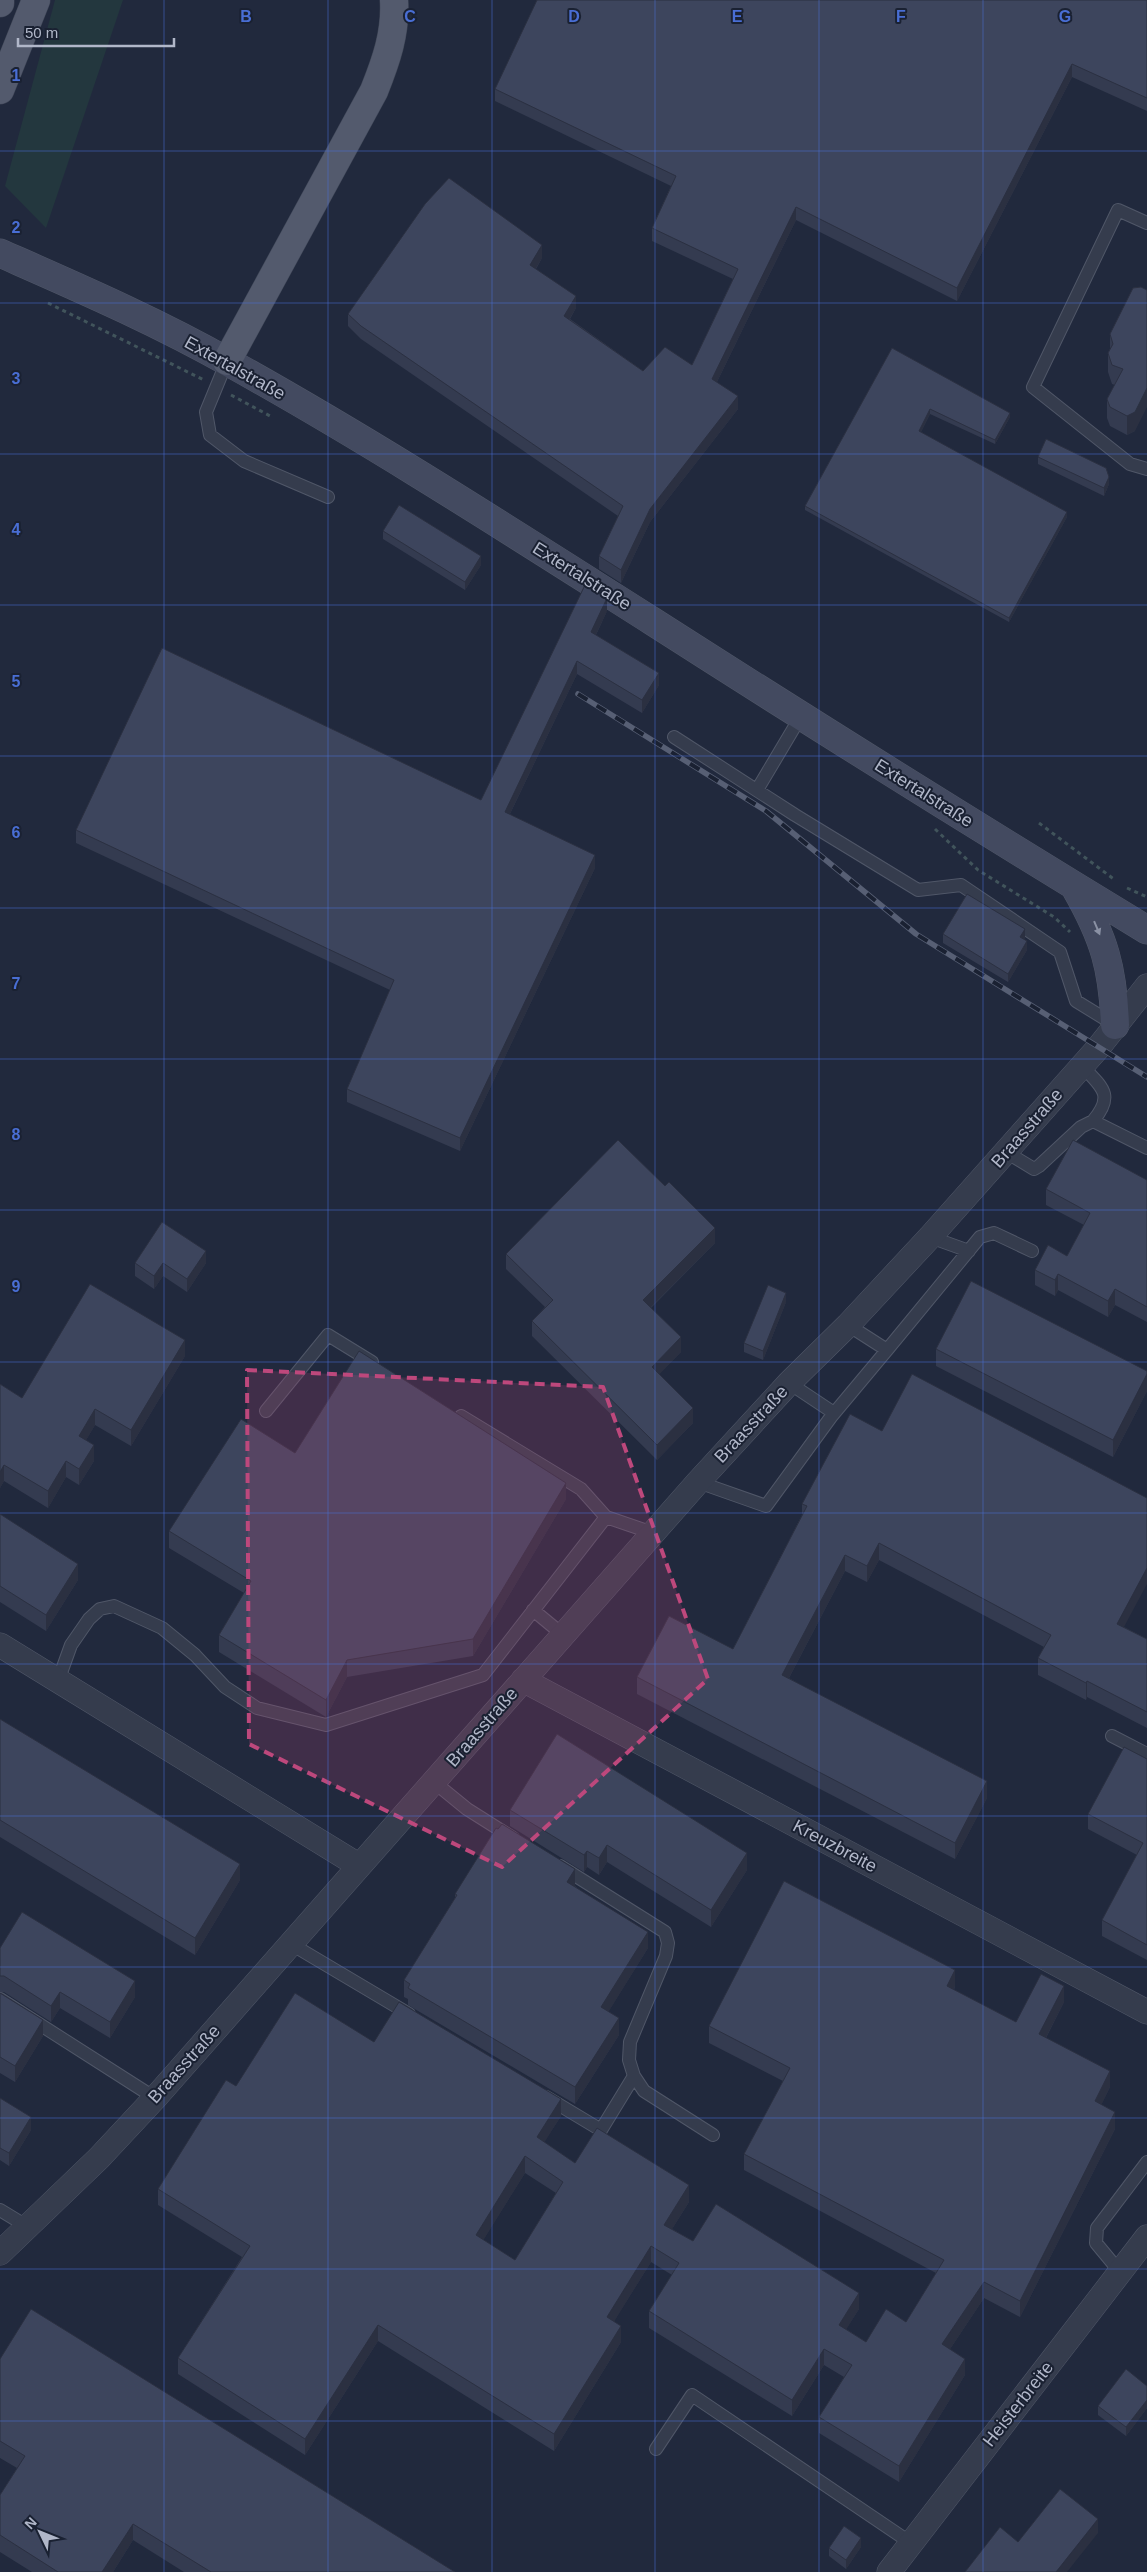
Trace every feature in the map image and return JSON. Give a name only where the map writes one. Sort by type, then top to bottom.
[{"type":"main road","points":[[0,63],[17,0]]},
{"type":"main road","points":[[0,90],[36,0]]},
{"type":"main road","points":[[227,361],[374,91],[387,57],[396,22],[394,0]]},
{"type":"main road","name":"Extertalstraße","points":[[0,253],[109,302],[227,361],[422,476],[801,716],[1147,930]]},
{"type":"main road","points":[[1074,885],[1096,924],[1108,956],[1114,990],[1116,1025]]},
{"type":"street","name":"Braasstraße","points":[[0,2254],[99,2158],[155,2098],[358,1865],[434,1782],[562,1634],[698,1482],[789,1383],[848,1325],[1006,1152],[1082,1066],[1147,986]]},
{"type":"street","points":[[0,1645],[358,1865]]},
{"type":"street","name":"Kreuzbreite","points":[[523,1680],[1147,2012]]},
{"type":"street","name":"Heisterbreite","points":[[889,2572],[1147,2237]]},
{"type":"lane","points":[[1147,223],[1118,210],[1033,388],[1130,464],[1147,469]]},
{"type":"lane","points":[[227,361],[206,412],[210,436],[244,461],[328,496]]},
{"type":"lane","points":[[756,790],[801,716]]},
{"type":"lane","points":[[674,737],[918,890],[961,885],[1060,952],[1076,1002],[1116,1025]]},
{"type":"lane","points":[[1006,1152],[1034,1169],[1081,1127],[1093,1121],[1104,1108],[1105,1098],[1097,1082],[1082,1066]]},
{"type":"lane","points":[[1093,1121],[1147,1148]]},
{"type":"lane","points":[[698,1482],[766,1506],[834,1413],[980,1237],[994,1233],[1032,1251]]},
{"type":"lane","points":[[930,1237],[969,1251]]},
{"type":"lane","points":[[848,1325],[887,1350]]},
{"type":"lane","points":[[266,1411],[328,1335],[387,1371]]},
{"type":"lane","points":[[789,1383],[834,1413]]},
{"type":"lane","points":[[446,1407],[581,1490],[606,1517],[653,1533]]},
{"type":"lane","points":[[58,1681],[71,1645],[89,1619],[100,1609],[114,1606],[162,1628],[195,1655],[225,1687],[257,1708],[326,1725],[482,1675],[606,1517]]},
{"type":"lane","points":[[533,1610],[562,1634]]},
{"type":"lane","points":[[1112,1736],[1147,1754]]},
{"type":"lane","points":[[434,1782],[467,1809],[522,1843]]},
{"type":"lane","points":[[547,1858],[665,1932],[668,1943],[666,1956],[630,2042],[629,2060],[634,2076],[644,2091],[713,2135]]},
{"type":"lane","points":[[291,1944],[418,2020]]},
{"type":"lane","points":[[0,1999],[155,2098]]},
{"type":"lane","points":[[535,2090],[601,2130],[634,2076]]},
{"type":"lane","points":[[1120,2272],[1096,2243],[1097,2228],[1147,2162]]},
{"type":"lane","points":[[0,2210],[28,2227]]},
{"type":"lane","points":[[656,2449],[692,2396],[911,2543]]},
{"type":"path","points":[[45,301],[216,386],[276,419]]},
{"type":"path","points":[[1039,823],[1116,881]]},
{"type":"path","points":[[930,825],[978,870],[1054,917],[1075,939]]},
{"type":"path","points":[[1123,886],[1147,897]]},
{"type":"highlighted area","points":[[247,1370],[603,1387],[708,1679],[502,1867],[249,1744]]},
{"type":"shaded area","points":[[55,0],[123,0],[46,228],[5,186]]},
{"type":"building","points":[[537,0],[1147,0],[1147,98],[1072,64],[957,288],[796,207],[712,379],[738,396],[650,509],[621,570],[599,556],[623,506],[361,326],[348,314],[425,204],[449,178],[542,245],[530,265],[576,296],[564,316],[643,371],[665,347],[692,365],[738,269],[652,228],[676,176],[495,89]]},
{"type":"building","points":[[1141,287],[1147,290],[1147,388],[1135,412],[1127,416],[1110,407],[1107,399],[1123,369],[1112,365],[1108,353],[1113,344],[1110,334],[1133,288]]},
{"type":"building","points":[[892,348],[1010,413],[995,440],[930,409],[919,431],[1067,512],[1009,618],[805,506]]},
{"type":"building","points":[[1046,439],[1106,468],[1109,477],[1104,488],[1038,457]]},
{"type":"building","points":[[399,505],[481,556],[465,582],[383,531]]},
{"type":"building","points":[[585,585],[607,598],[591,632],[659,673],[642,700],[577,661],[505,812],[595,855],[460,1138],[347,1089],[394,980],[76,830],[162,648],[481,800]]},
{"type":"building","points":[[967,894],[1025,929],[1020,937],[1027,941],[1008,974],[943,934]]},
{"type":"building","points":[[618,1140],[665,1186],[669,1182],[715,1228],[643,1300],[681,1337],[652,1367],[693,1408],[657,1445],[532,1321],[553,1300],[506,1254]]},
{"type":"building","points":[[1073,1140],[1147,1180],[1147,1307],[1115,1289],[1108,1301],[1058,1274],[1055,1280],[1035,1270],[1048,1245],[1067,1256],[1090,1213],[1046,1189]]},
{"type":"building","points":[[162,1222],[206,1251],[187,1279],[163,1263],[154,1276],[135,1263]]},
{"type":"building","points":[[971,1281],[1147,1371],[1113,1440],[936,1349]]},
{"type":"building","points":[[90,1284],[185,1340],[131,1430],[95,1409],[79,1436],[94,1445],[79,1469],[66,1461],[48,1491],[4,1465],[0,1472],[0,1384],[22,1398]]},
{"type":"building","points":[[768,1285],[786,1293],[763,1351],[744,1343]]},
{"type":"building","points":[[359,1351],[566,1483],[473,1639],[347,1660],[326,1700],[219,1635],[251,1581],[169,1531],[241,1419],[295,1453]]},
{"type":"building","points":[[912,1374],[1147,1498],[1147,1568],[1117,1624],[1147,1639],[1147,1712],[1038,1658],[1051,1635],[879,1543],[867,1566],[845,1555],[782,1675],[987,1781],[955,1843],[637,1677],[669,1616],[733,1649],[807,1506],[802,1504],[850,1414],[882,1431]]},
{"type":"building","points":[[0,1514],[78,1564],[46,1615],[0,1586]]},
{"type":"building","points":[[0,1719],[240,1864],[195,1938],[0,1820]]},
{"type":"building","points":[[557,1734],[747,1853],[711,1910],[607,1845],[599,1858],[587,1851],[584,1855],[510,1810]]},
{"type":"building","points":[[1124,1747],[1147,1759],[1147,1945],[1102,1920],[1143,1843],[1088,1814]]},
{"type":"building","points":[[502,1824],[575,1869],[567,1882],[648,1932],[601,2007],[619,2018],[575,2087],[408,1988],[410,1984],[404,1980],[496,1828],[498,1829]]},
{"type":"building","points":[[784,1881],[955,1970],[947,1986],[1016,2022],[1041,1974],[1064,1986],[1039,2034],[1110,2071],[1095,2101],[1115,2112],[1020,2301],[984,2282],[942,2344],[965,2359],[899,2466],[819,2417],[852,2365],[824,2349],[792,2400],[649,2311],[679,2263],[651,2246],[607,2317],[621,2326],[554,2434],[378,2325],[305,2439],[178,2358],[250,2246],[158,2189],[226,2080],[236,2086],[295,1993],[374,2042],[399,2002],[561,2099],[537,2137],[575,2163],[597,2128],[689,2185],[664,2225],[693,2241],[716,2204],[859,2293],[839,2325],[866,2342],[886,2309],[906,2322],[944,2260],[744,2154],[790,2068],[709,2026]],"holes":[[[525,2156],[563,2182],[515,2260],[476,2235]]]},
{"type":"building","points":[[22,1912],[135,1981],[110,2022],[60,1992],[51,2006],[4,1976],[0,1976],[0,1948]]},
{"type":"building","points":[[0,1993],[43,2020],[15,2066],[0,2057]]},
{"type":"building","points":[[0,2098],[31,2117],[9,2153],[0,2148]]},
{"type":"building","points":[[31,2309],[455,2572],[211,2572],[133,2524],[102,2572],[58,2572],[0,2535],[0,2495],[25,2456],[0,2441],[0,2359]]},
{"type":"building","points":[[1126,2369],[1147,2386],[1147,2400],[1126,2427],[1098,2406]]},
{"type":"building","points":[[1060,2489],[1098,2519],[1056,2572],[965,2572],[1000,2527],[1018,2542]]},
{"type":"building","points":[[844,2526],[861,2538],[846,2560],[829,2548]]},
{"type":"railway","points":[[578,694],[766,811],[916,934],[1147,1077]]}]
